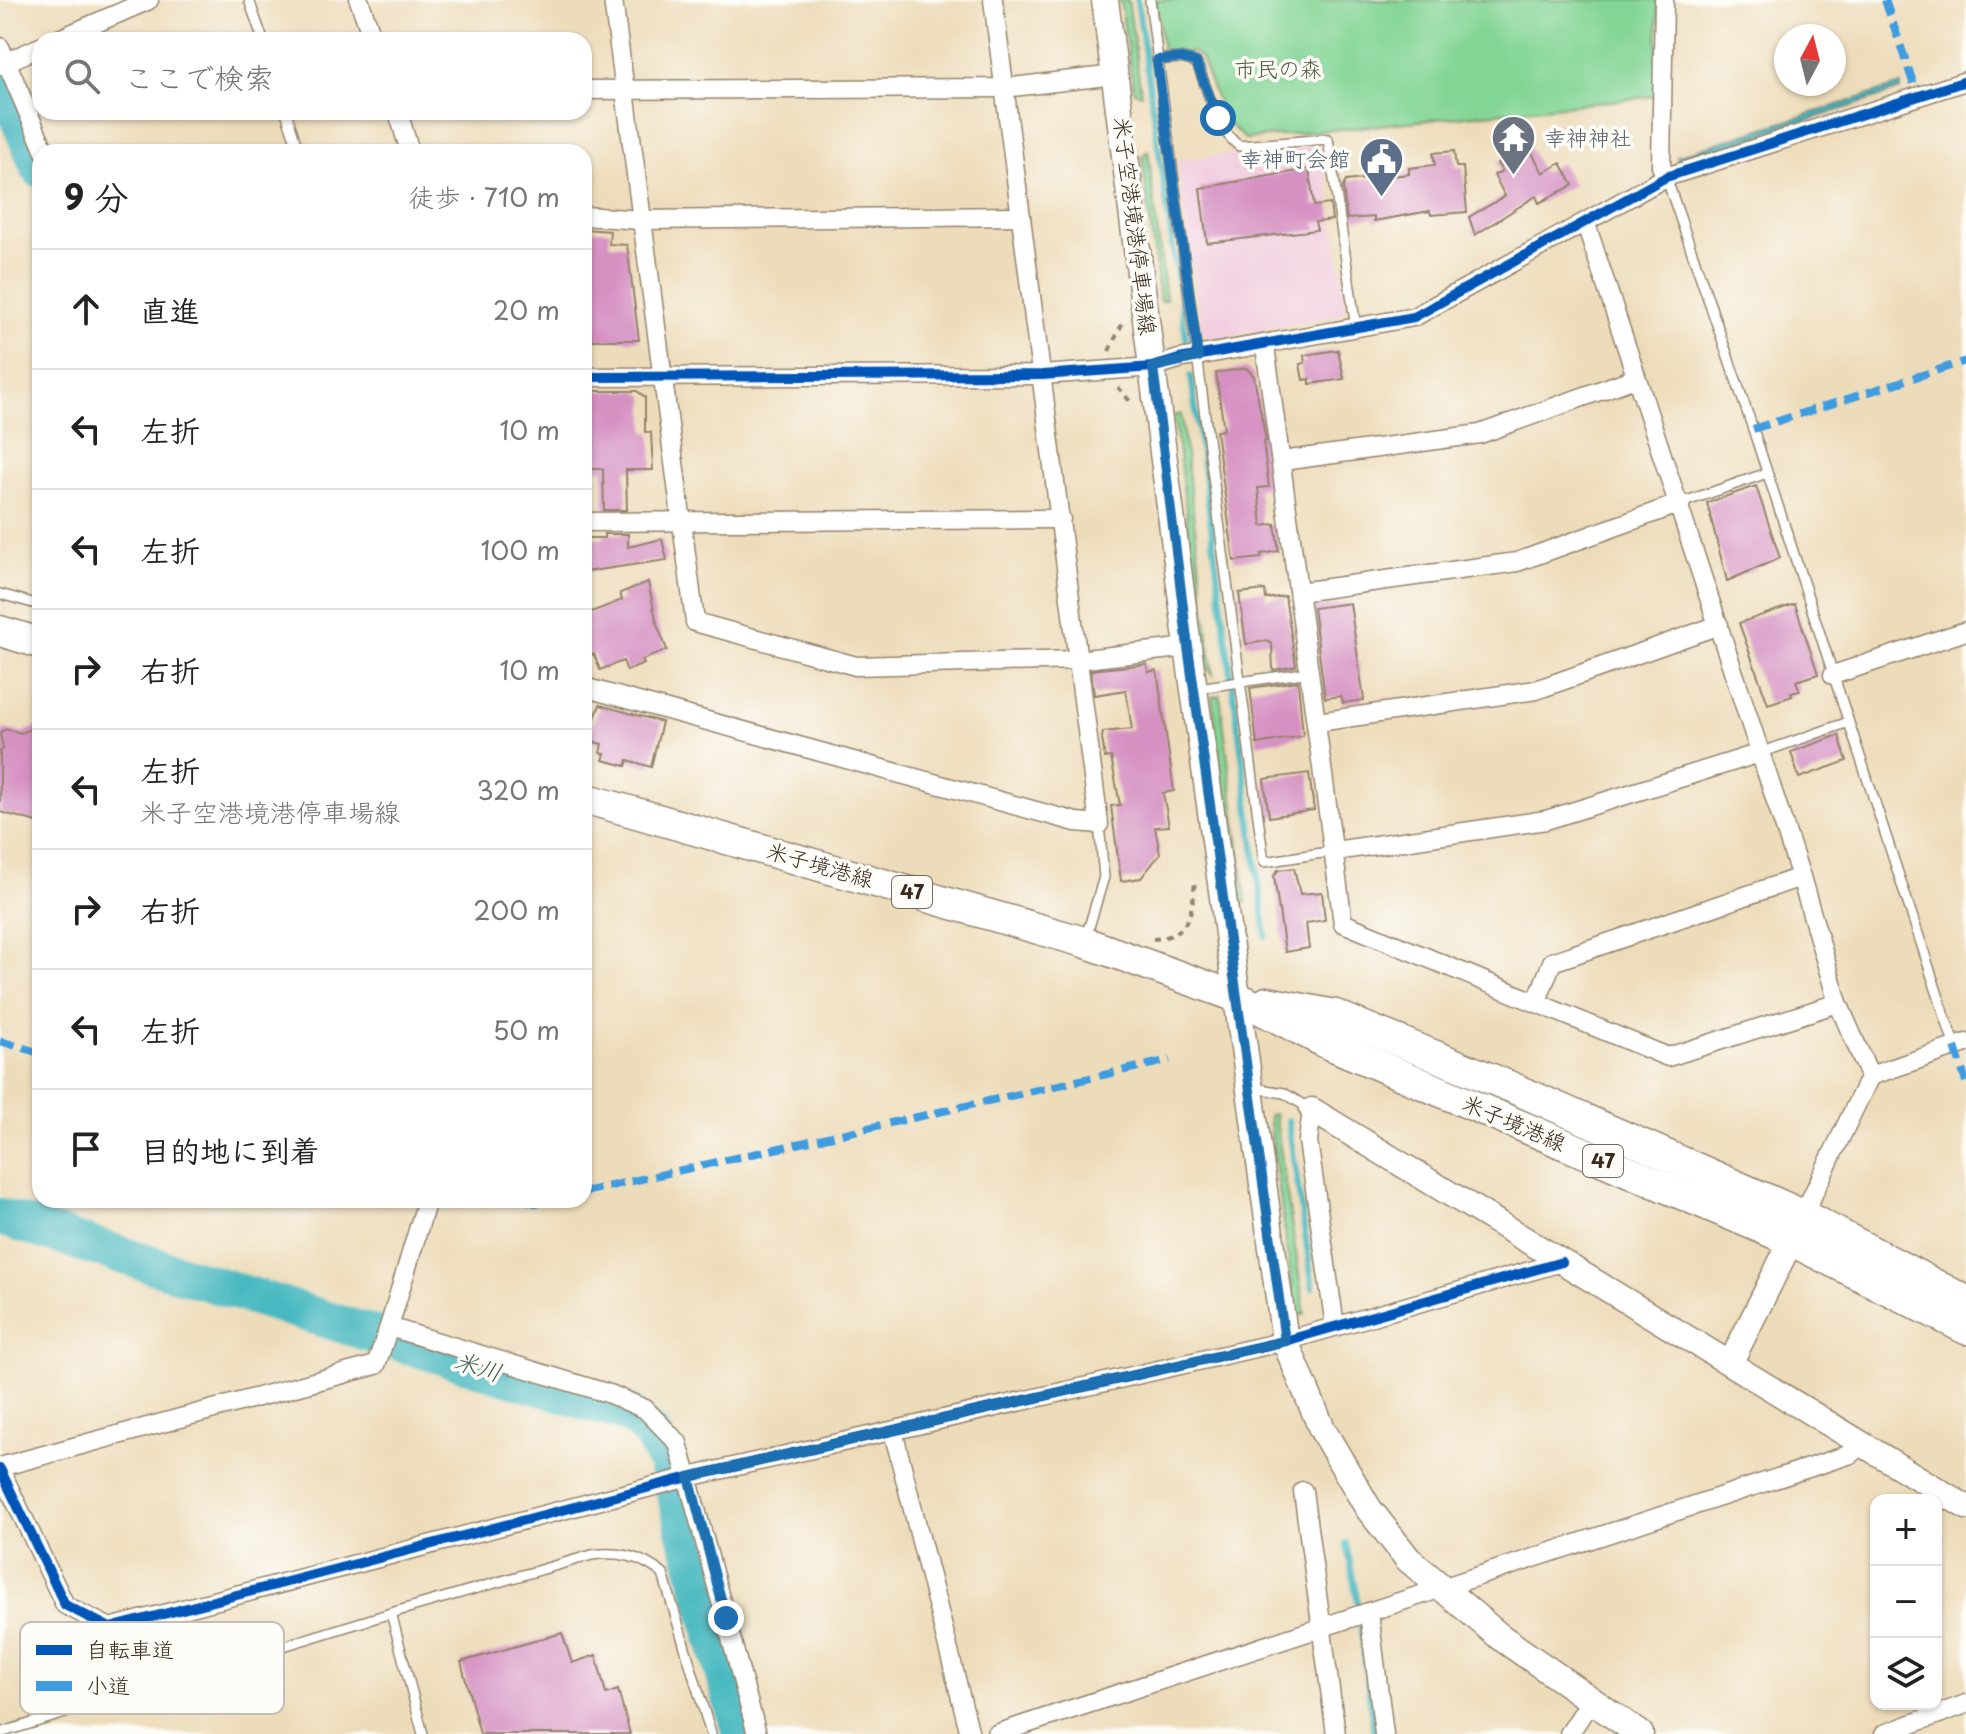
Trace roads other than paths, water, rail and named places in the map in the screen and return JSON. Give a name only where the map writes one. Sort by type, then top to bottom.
[{"type":"main road","name":"米子空港境港停車場線","points":[[1105,0],[1188,647],[1285,1341],[1322,1429],[1368,1508],[1408,1559],[1499,1636],[1640,1734]]},
{"type":"main road","points":[[0,631],[32,641]]},
{"type":"main road","name":"米子境港線","points":[[594,791],[1084,942],[1237,997],[1324,1042],[1798,1228],[1966,1301]]},
{"type":"main road","name":"米子境港線","points":[[1798,1228],[1966,1329]]},
{"type":"street","points":[[75,32],[149,0]]},
{"type":"street","points":[[359,0],[370,32]]},
{"type":"street","points":[[613,0],[695,622],[856,666],[1077,660],[1188,647]]},
{"type":"street","points":[[592,691],[1076,822],[1099,824],[993,0]]},
{"type":"street","points":[[1664,0],[1661,166],[1666,177]]},
{"type":"street","points":[[32,49],[2,58],[41,144]]},
{"type":"street","points":[[592,90],[1004,88],[1115,75]]},
{"type":"street","points":[[592,377],[1042,375],[1153,367],[1414,317],[1666,177],[1966,81]]},
{"type":"street","points":[[400,120],[408,144]]},
{"type":"street","points":[[592,217],[641,220],[1021,216]]},
{"type":"street","points":[[1586,224],[1635,378],[1681,503],[1801,877],[1838,1003],[1870,1076]]},
{"type":"street","points":[[1265,346],[1343,923],[1668,1057],[1838,1003]]},
{"type":"street","points":[[1282,461],[1480,434],[1635,378]]},
{"type":"street","points":[[1299,592],[1517,562],[1681,503]]},
{"type":"street","points":[[592,522],[1061,519]]},
{"type":"street","points":[[1318,722],[1536,690],[1719,625]]},
{"type":"street","points":[[1833,675],[1966,631]]},
{"type":"street","points":[[1335,851],[1546,820],[1760,753]]},
{"type":"street","points":[[1537,1001],[1552,962],[1801,877]]},
{"type":"street","points":[[1731,1362],[1870,1076],[1960,1045]]},
{"type":"street","points":[[1335,1326],[1308,1141],[1312,1110],[1966,1507]]},
{"type":"street","points":[[98,1622],[65,1605],[0,1468],[376,1365],[425,1208]]},
{"type":"street","points":[[133,1622],[689,1477],[1285,1341],[1562,1262]]},
{"type":"street","points":[[389,1327],[610,1394],[645,1409],[678,1443],[757,1734]]},
{"type":"street","points":[[893,1431],[970,1734]]},
{"type":"street","points":[[996,1734],[1851,1454],[1863,1444]]},
{"type":"street","points":[[1303,1491],[1336,1734]]},
{"type":"street","points":[[1369,1613],[1384,1734]]},
{"type":"street","points":[[1569,1734],[1592,1699]]},
{"type":"street","points":[[1884,1734],[1966,1704]]},
{"type":"lane","points":[[249,0],[260,32]]},
{"type":"lane","points":[[1150,0],[1264,862],[1335,851]]},
{"type":"lane","points":[[1157,60],[1179,58],[1196,62],[1222,126],[1239,146],[1328,139],[1356,328]]},
{"type":"lane","points":[[289,120],[296,144]]},
{"type":"lane","points":[[1666,177],[1767,473],[1846,723],[1960,1045]]},
{"type":"lane","points":[[1681,503],[1767,473]]},
{"type":"lane","points":[[0,594],[32,603]]},
{"type":"lane","points":[[1195,688],[1310,672]]},
{"type":"lane","points":[[1760,753],[1846,723]]},
{"type":"lane","points":[[1084,942],[1104,877],[1099,824]]},
{"type":"lane","points":[[1251,1087],[1284,1093],[1312,1110]]},
{"type":"lane","points":[[284,1646],[592,1555],[613,1552],[632,1555],[663,1574],[711,1734]]},
{"type":"lane","points":[[391,1613],[423,1734]]},
{"type":"lane","points":[[0,1733],[62,1714]]},
{"type":"water","points":[[1901,85],[1901,90],[1679,162],[1677,156]]},
{"type":"waterway","points":[[1137,0],[1186,339]]},
{"type":"waterway","points":[[0,75],[32,150]]},
{"type":"waterway","points":[[1191,376],[1266,936]]},
{"type":"waterway","points":[[1288,1120],[1313,1288]]},
{"type":"waterway","name":"米川","points":[[0,1217],[630,1415],[650,1432],[667,1464],[741,1734]]},
{"type":"waterway","points":[[1346,1543],[1358,1603]]},
{"type":"waterway","points":[[1361,1629],[1374,1734]]},
{"type":"place","name":"幸神神社","points":[[1513,177]]},
{"type":"place","name":"幸神町会館","points":[[1381,198]]},
{"type":"park label","name":"市民の森","points":[[1278,69]]}]
